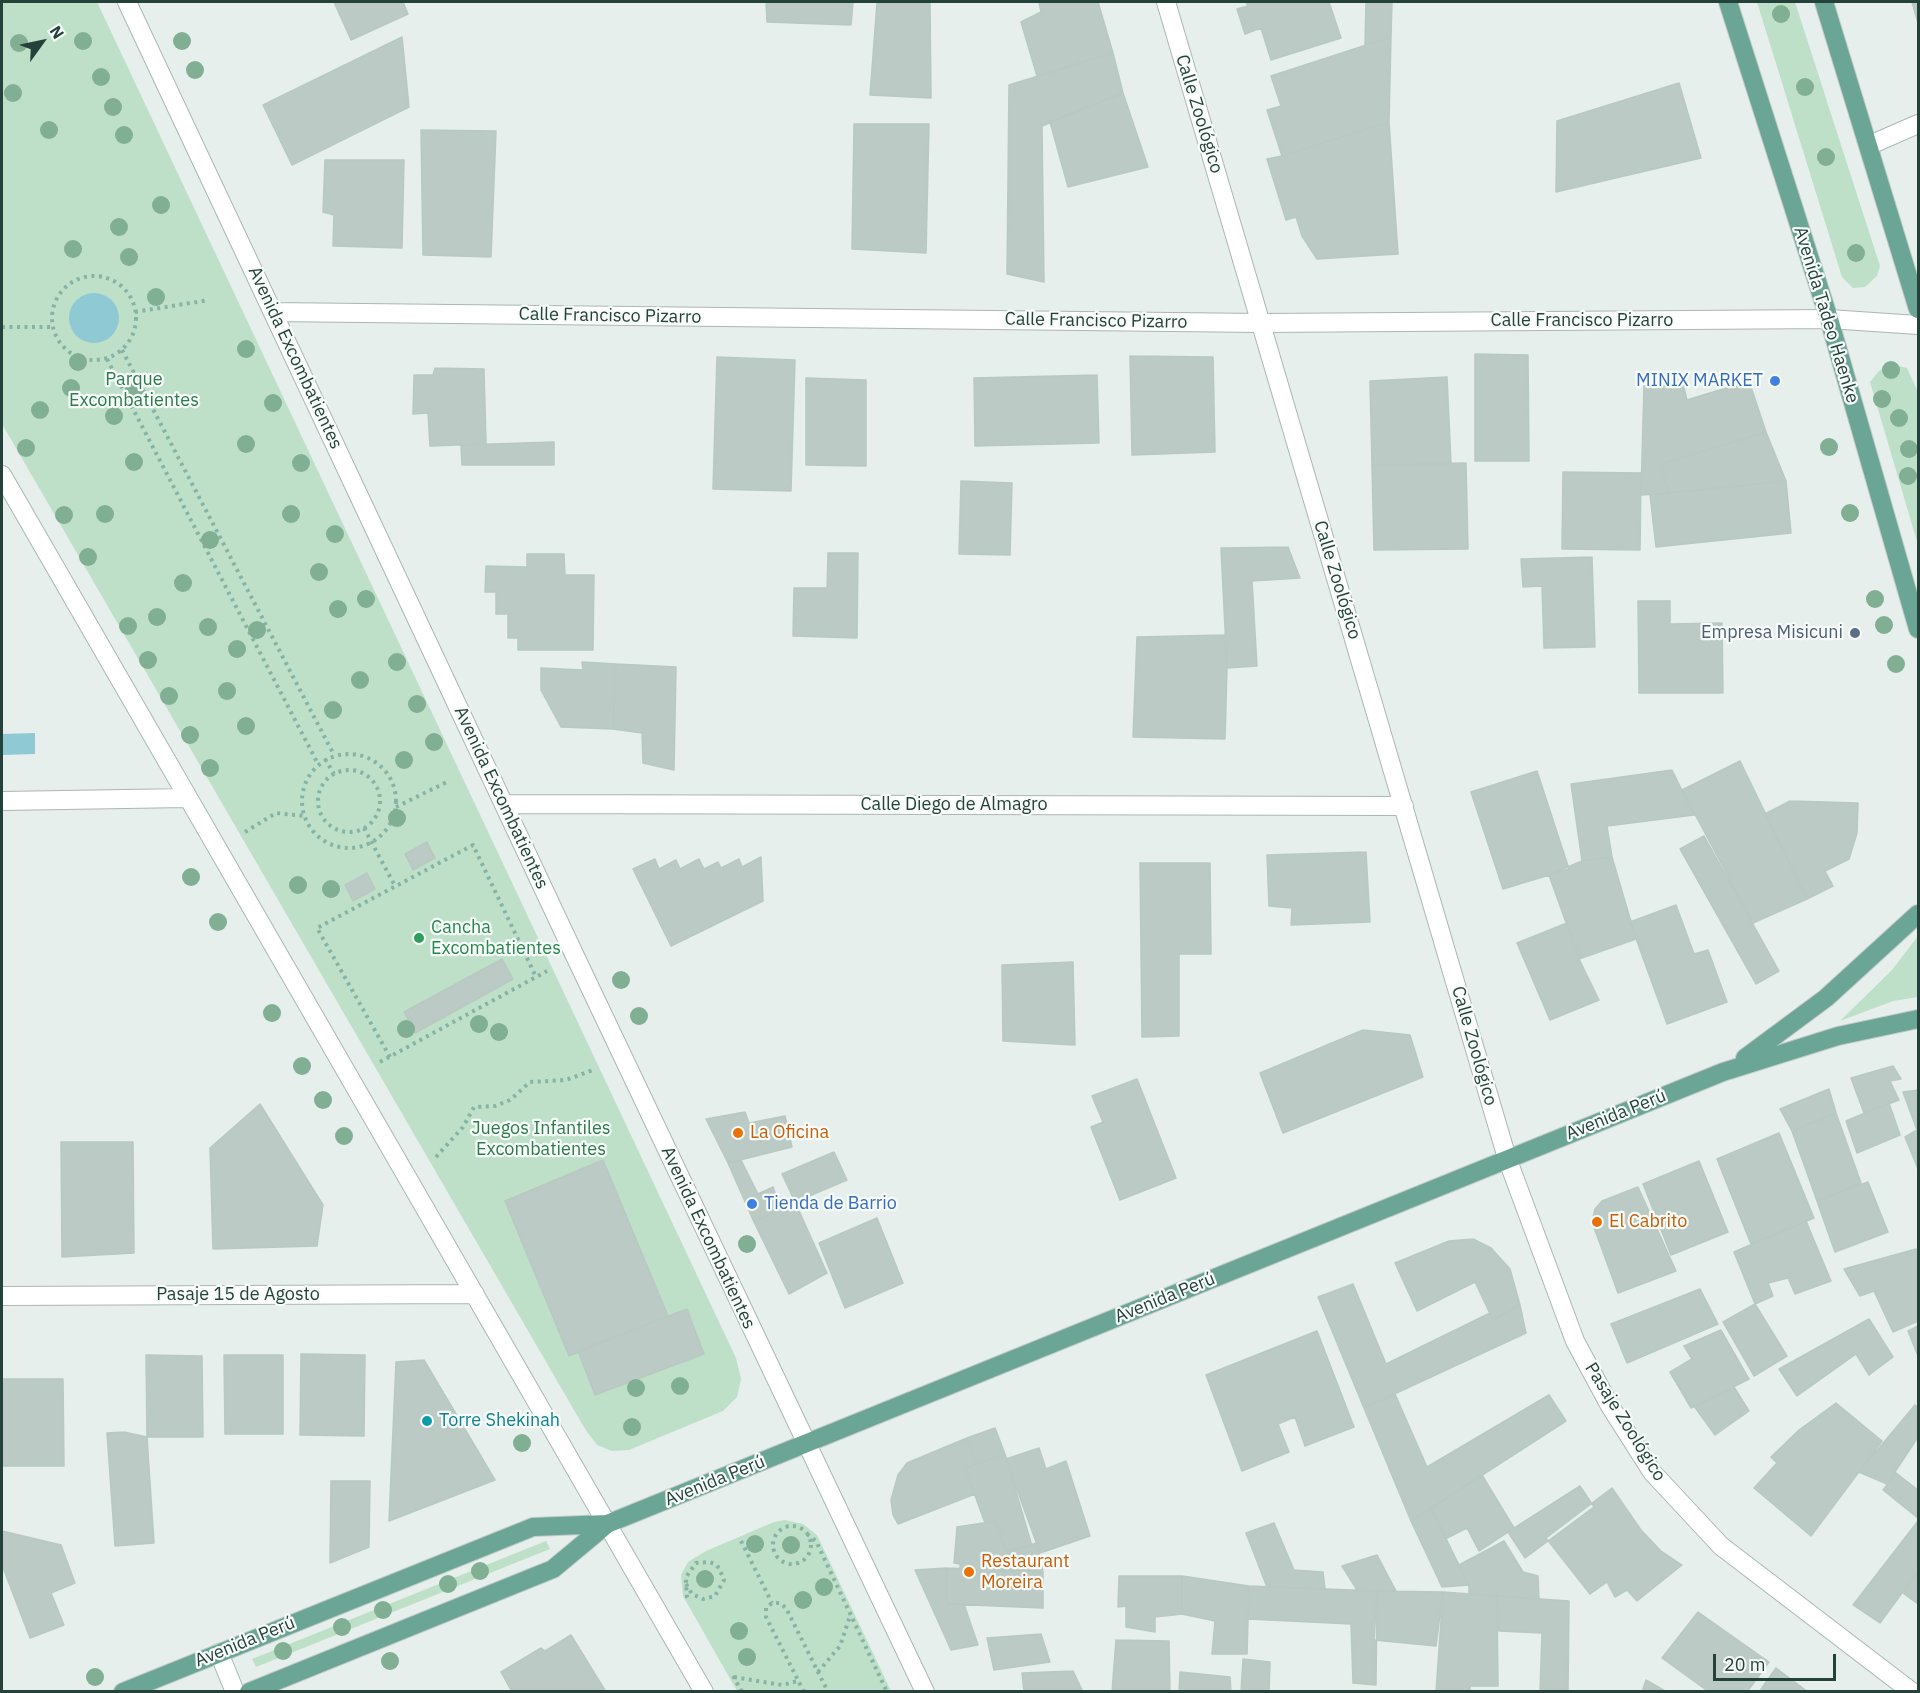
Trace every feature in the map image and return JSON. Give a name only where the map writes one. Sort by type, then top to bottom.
[{"type":"main road","name":"Avenida Tadeo Haenke","points":[[1728,2],[1829,319],[1918,629]]},
{"type":"main road","points":[[1824,2],[1870,145],[1918,309]]},
{"type":"main road","name":"Avenida Perú","points":[[1723,1072],[1826,998],[1918,914]]},
{"type":"main road","name":"Avenida Perú","points":[[249,1692],[553,1569],[607,1524],[1507,1158],[1723,1072],[1838,1036],[1918,1019]]},
{"type":"main road","name":"Avenida Perú","points":[[123,1692],[533,1527],[607,1524]]},
{"type":"street","name":"Avenida Excombatientes","points":[[127,2],[806,1445],[925,1692]]},
{"type":"street","name":"Calle Zoológico","points":[[1166,2],[1507,1158]]},
{"type":"street","points":[[1870,145],[1918,124]]},
{"type":"street","name":"Calle Francisco Pizarro","points":[[273,312],[1261,323],[1829,319],[1918,325]]},
{"type":"street","points":[[2,475],[704,1692]]},
{"type":"street","points":[[2,801],[187,798]]},
{"type":"street","name":"Calle Diego de Almagro","points":[[504,804],[1404,806]]},
{"type":"street","name":"Pasaje Zoológico","points":[[1507,1158],[1575,1341],[1610,1406],[1652,1472],[1721,1546],[1912,1692]]},
{"type":"street","name":"Pasaje 15 de Agosto","points":[[2,1296],[475,1294]]},
{"type":"street","points":[[219,1653],[235,1692]]},
{"type":"path","points":[[86,277],[99,277],[118,285],[131,299],[135,312],[135,326],[122,350],[106,359],[92,361],[66,351],[53,327],[52,313],[56,300],[74,281],[86,277]]},
{"type":"path","points":[[135,312],[209,300]]},
{"type":"path","points":[[2,327],[53,327]]},
{"type":"path","points":[[122,350],[334,755]]},
{"type":"path","points":[[106,359],[318,764]]},
{"type":"path","points":[[355,754],[375,761],[392,783],[395,808],[388,827],[371,843],[350,849],[335,847],[321,840],[304,816],[303,788],[318,764],[325,759],[334,755],[355,754]]},
{"type":"path","points":[[325,759],[334,774]]},
{"type":"path","points":[[351,770],[360,772],[374,783],[378,790],[380,808],[376,816],[364,828],[347,832],[338,830],[331,826],[321,812],[318,803],[322,787],[334,774],[351,770]]},
{"type":"path","points":[[395,808],[449,781]]},
{"type":"path","points":[[245,832],[276,813],[304,816]]},
{"type":"path","points":[[364,828],[395,886]]},
{"type":"path","points":[[390,1057],[317,928],[472,845],[536,977]]},
{"type":"path","points":[[380,1062],[547,972]]},
{"type":"path","points":[[436,1157],[463,1127],[474,1107],[495,1106],[510,1100],[530,1082],[566,1080],[593,1070]]},
{"type":"path","points":[[807,1534],[812,1545],[807,1557],[797,1564],[779,1558],[773,1542],[779,1531],[791,1526],[807,1534],[816,1541],[887,1692]]},
{"type":"path","points":[[741,1541],[772,1603]]},
{"type":"path","points":[[702,1561],[719,1568],[724,1580],[715,1596],[703,1599],[692,1594],[686,1584],[688,1572],[696,1563],[702,1561]]},
{"type":"path","points":[[804,1692],[766,1617],[766,1608],[772,1603],[786,1608],[828,1692]]},
{"type":"path","points":[[818,1672],[840,1646],[851,1616]]},
{"type":"path","points":[[733,1676],[782,1685],[798,1681]]},
{"type":"green space","name":"Parque Excombatientes","points":[[2,2],[97,2],[736,1358],[741,1379],[737,1397],[723,1411],[629,1450],[612,1451],[597,1445],[585,1429],[2,424]]},
{"type":"green space","points":[[1757,2],[1795,2],[1880,266],[1877,276],[1865,287],[1853,288],[1842,277]]},
{"type":"green space","points":[[1891,364],[1907,368],[1918,392],[1918,545],[1870,382],[1879,371]]},
{"type":"green space","points":[[1918,936],[1918,997],[1893,1001],[1840,1021],[1892,970]]},
{"type":"green space","points":[[785,1520],[803,1524],[817,1535],[891,1691],[737,1691],[683,1596],[681,1575],[688,1562],[706,1551],[774,1522]]},
{"type":"green space","points":[[546,1541],[550,1549],[256,1667],[252,1659]]},
{"type":"water","points":[[94,293],[103,295],[114,304],[119,318],[117,327],[108,338],[94,343],[85,341],[74,332],[69,318],[71,309],[80,298]]},
{"type":"water","points":[[35,733],[35,754],[2,755],[2,734]]},
{"type":"building","points":[[334,2],[403,2],[408,14],[351,40]]},
{"type":"building","points":[[766,2],[853,2],[851,25],[767,22]]},
{"type":"building","points":[[1039,2],[1098,2],[1113,53],[1037,76],[1021,22],[1041,12]]},
{"type":"building","points":[[1246,2],[1329,2],[1341,38],[1271,60],[1261,28],[1245,34],[1237,9],[1248,6]]},
{"type":"building","points":[[1366,2],[1392,2],[1391,37],[1365,45]]},
{"type":"building","points":[[1912,2],[1918,2],[1918,23]]},
{"type":"building","points":[[877,3],[930,3],[931,98],[870,95]]},
{"type":"building","points":[[402,37],[409,107],[292,165],[263,105]]},
{"type":"building","points":[[1391,37],[1389,122],[1282,156],[1267,110],[1281,106],[1271,76]]},
{"type":"building","points":[[1113,53],[1123,93],[1042,126],[1044,282],[1007,274],[1009,85]]},
{"type":"building","points":[[1679,83],[1701,158],[1556,192],[1557,121]]},
{"type":"building","points":[[1123,93],[1148,167],[1068,187],[1050,122]]},
{"type":"building","points":[[1389,122],[1398,254],[1317,259],[1302,236],[1296,217],[1286,220],[1267,159]]},
{"type":"building","points":[[854,124],[929,124],[926,253],[852,249]]},
{"type":"building","points":[[421,130],[496,131],[491,257],[423,255]]},
{"type":"building","points":[[325,160],[404,160],[402,248],[333,246],[334,215],[323,212]]},
{"type":"building","points":[[1475,354],[1528,355],[1529,461],[1475,461]]},
{"type":"building","points":[[1130,356],[1213,357],[1215,452],[1132,455]]},
{"type":"building","points":[[717,357],[795,360],[791,491],[713,489]]},
{"type":"building","points":[[435,368],[484,369],[486,444],[430,446],[428,413],[413,414],[414,375],[433,375]]},
{"type":"building","points":[[1097,375],[1099,443],[975,446],[974,378]]},
{"type":"building","points":[[1447,377],[1451,464],[1372,465],[1370,381]]},
{"type":"building","points":[[806,378],[866,380],[866,466],[806,465]]},
{"type":"building","points":[[1749,381],[1766,432],[1661,464],[1668,493],[1641,495],[1644,385],[1683,384],[1687,400]]},
{"type":"building","points":[[1766,432],[1786,481],[1668,493],[1661,464]]},
{"type":"building","points":[[554,442],[554,465],[462,465],[461,445]]},
{"type":"building","points":[[1466,463],[1468,549],[1374,550],[1372,465]]},
{"type":"building","points":[[1563,472],[1641,473],[1640,550],[1562,549]]},
{"type":"building","points":[[961,481],[1012,483],[1010,555],[959,554]]},
{"type":"building","points":[[1786,481],[1791,533],[1656,547],[1650,495]]},
{"type":"building","points":[[1288,547],[1300,578],[1252,581],[1257,666],[1227,668],[1221,548]]},
{"type":"building","points":[[828,553],[858,553],[857,638],[793,636],[794,588],[827,588]]},
{"type":"building","points":[[527,554],[564,554],[565,575],[594,575],[593,650],[518,650],[518,638],[508,638],[508,614],[496,614],[496,592],[485,592],[486,566],[527,567]]},
{"type":"building","points":[[1592,557],[1595,647],[1544,648],[1542,586],[1523,587],[1521,559]]},
{"type":"building","points":[[1638,601],[1670,601],[1670,624],[1722,623],[1723,693],[1639,693]]},
{"type":"building","points":[[1224,635],[1227,668],[1225,739],[1133,737],[1137,637]]},
{"type":"building","points":[[582,662],[616,664],[613,729],[561,727],[541,690],[541,668],[583,670]]},
{"type":"building","points":[[616,664],[676,667],[674,770],[643,763],[642,733],[613,729]]},
{"type":"building","points":[[1740,761],[1807,899],[1753,923],[1682,790]]},
{"type":"building","points":[[1672,770],[1694,815],[1607,826],[1612,857],[1582,861],[1571,784]]},
{"type":"building","points":[[1537,771],[1569,869],[1503,889],[1471,792]]},
{"type":"building","points":[[1790,801],[1858,803],[1857,833],[1849,859],[1825,871],[1833,886],[1807,899],[1765,814]]},
{"type":"building","points":[[1704,836],[1779,971],[1756,984],[1680,849]]},
{"type":"building","points":[[427,842],[435,858],[413,870],[405,854]]},
{"type":"building","points":[[1366,852],[1370,922],[1291,925],[1292,908],[1269,906],[1267,855]]},
{"type":"building","points":[[761,857],[763,901],[671,946],[633,869],[655,859],[659,869],[676,860],[680,869],[699,859],[704,869],[718,862],[721,868],[739,859],[742,867]]},
{"type":"building","points":[[1612,857],[1636,939],[1579,959],[1549,875],[1582,861]]},
{"type":"building","points":[[1140,863],[1210,863],[1211,954],[1179,954],[1179,1036],[1142,1037]]},
{"type":"building","points":[[367,873],[375,889],[353,901],[345,885]]},
{"type":"building","points":[[1676,905],[1694,954],[1708,950],[1727,1002],[1667,1024],[1630,922]]},
{"type":"building","points":[[1567,923],[1579,959],[1599,1000],[1550,1020],[1517,943]]},
{"type":"building","points":[[502,959],[513,979],[415,1033],[404,1012]]},
{"type":"building","points":[[1073,962],[1075,1045],[1003,1041],[1002,965]]},
{"type":"building","points":[[1363,1030],[1410,1035],[1423,1077],[1283,1133],[1260,1073]]},
{"type":"building","points":[[1893,1066],[1901,1079],[1890,1081],[1899,1100],[1864,1113],[1851,1078]]},
{"type":"building","points":[[1137,1079],[1176,1178],[1120,1200],[1091,1127],[1103,1122],[1092,1096]]},
{"type":"building","points":[[1829,1089],[1836,1113],[1792,1131],[1780,1109]]},
{"type":"building","points":[[1918,1090],[1918,1169],[1905,1137],[1917,1130],[1903,1092]]},
{"type":"building","points":[[1889,1103],[1900,1135],[1857,1153],[1846,1121]]},
{"type":"building","points":[[260,1104],[323,1205],[317,1246],[213,1249],[210,1148]]},
{"type":"building","points":[[745,1112],[749,1123],[785,1116],[792,1147],[728,1163],[706,1119]]},
{"type":"building","points":[[1836,1113],[1861,1183],[1817,1201],[1792,1131]]},
{"type":"building","points":[[1779,1133],[1814,1218],[1751,1244],[1717,1159]]},
{"type":"building","points":[[61,1142],[133,1142],[134,1253],[62,1257]]},
{"type":"building","points":[[834,1152],[847,1180],[795,1202],[782,1174]]},
{"type":"building","points":[[603,1160],[668,1316],[569,1356],[505,1201]]},
{"type":"building","points":[[741,1160],[758,1194],[773,1187],[781,1209],[754,1222],[728,1163]]},
{"type":"building","points":[[1699,1161],[1728,1232],[1671,1255],[1643,1184]]},
{"type":"building","points":[[1868,1182],[1888,1232],[1835,1252],[1817,1201]]},
{"type":"building","points":[[1638,1187],[1676,1271],[1618,1293],[1592,1222],[1595,1209],[1602,1201]]},
{"type":"building","points":[[795,1202],[827,1273],[789,1294],[754,1222]]},
{"type":"building","points":[[877,1218],[903,1283],[845,1308],[819,1243]]},
{"type":"building","points":[[1806,1221],[1831,1281],[1795,1294],[1788,1278],[1768,1283],[1773,1296],[1755,1304],[1734,1252]]},
{"type":"building","points":[[1473,1239],[1491,1248],[1510,1269],[1520,1305],[1493,1320],[1475,1282],[1417,1311],[1395,1263],[1449,1241]]},
{"type":"building","points":[[1916,1249],[1918,1256],[1918,1321],[1893,1332],[1874,1291],[1860,1296],[1844,1269]]},
{"type":"building","points":[[1353,1284],[1386,1364],[1490,1313],[1493,1320],[1520,1305],[1526,1333],[1364,1408],[1318,1297]]},
{"type":"building","points":[[1700,1289],[1718,1324],[1627,1363],[1611,1324]]},
{"type":"building","points":[[1755,1304],[1787,1356],[1754,1376],[1723,1322]]},
{"type":"building","points":[[687,1309],[704,1354],[595,1395],[578,1351]]},
{"type":"building","points":[[1869,1319],[1893,1357],[1869,1375],[1856,1354],[1797,1396],[1779,1369]]},
{"type":"building","points":[[1918,1326],[1918,1356],[1908,1331]]},
{"type":"building","points":[[1721,1330],[1749,1379],[1691,1408],[1670,1372],[1692,1359],[1684,1346]]},
{"type":"building","points":[[1317,1331],[1354,1427],[1305,1446],[1295,1417],[1278,1424],[1289,1452],[1242,1471],[1206,1375]]},
{"type":"building","points":[[301,1354],[365,1355],[364,1436],[300,1435]]},
{"type":"building","points":[[146,1355],[202,1356],[203,1437],[147,1437]]},
{"type":"building","points":[[224,1355],[283,1355],[283,1434],[225,1434]]},
{"type":"building","name":"Torre Shekinah","points":[[424,1360],[495,1480],[389,1521],[396,1362]]},
{"type":"building","points":[[2,1379],[63,1379],[64,1466],[2,1466]]},
{"type":"building","points":[[1734,1387],[1749,1411],[1715,1435],[1694,1406]]},
{"type":"building","points":[[1395,1394],[1427,1467],[1549,1395],[1566,1421],[1411,1521],[1364,1408]]},
{"type":"building","points":[[1836,1403],[1882,1441],[1811,1536],[1754,1488],[1777,1463],[1771,1457],[1799,1430]]},
{"type":"building","points":[[1915,1405],[1918,1408],[1918,1437],[1887,1484],[1859,1472]]},
{"type":"building","points":[[995,1428],[1005,1454],[977,1464],[967,1438]]},
{"type":"building","points":[[124,1432],[147,1437],[154,1543],[115,1546],[107,1433]]},
{"type":"building","points":[[967,1438],[977,1464],[965,1468],[975,1494],[898,1524],[893,1515],[891,1500],[898,1475],[907,1463]]},
{"type":"building","points":[[1039,1448],[1046,1469],[1066,1461],[1090,1536],[1040,1553],[1006,1459]]},
{"type":"building","points":[[1005,1454],[1032,1546],[1006,1551],[996,1521],[985,1523],[965,1468]]},
{"type":"building","points":[[1896,1473],[1918,1490],[1918,1518],[1883,1490]]},
{"type":"building","points":[[1482,1475],[1514,1528],[1479,1551],[1467,1528],[1447,1538],[1431,1508]]},
{"type":"building","points":[[331,1481],[370,1481],[369,1547],[330,1563]]},
{"type":"building","points":[[1580,1486],[1594,1507],[1525,1558],[1508,1532]]},
{"type":"building","points":[[1612,1488],[1641,1530],[1661,1551],[1682,1565],[1637,1601],[1627,1590],[1615,1597],[1607,1582],[1590,1594],[1546,1538]]},
{"type":"building","points":[[1431,1508],[1469,1585],[1442,1587],[1411,1521]]},
{"type":"building","points":[[996,1521],[1006,1551],[1037,1543],[1043,1572],[960,1569],[960,1564],[954,1563],[957,1527]]},
{"type":"building","points":[[1918,1521],[1918,1571],[1880,1623],[1853,1605]]},
{"type":"building","points":[[1274,1523],[1294,1570],[1323,1572],[1325,1589],[1267,1587],[1246,1533]]},
{"type":"building","points":[[2,1531],[61,1545],[75,1583],[51,1593],[64,1625],[30,1638],[2,1565]]},
{"type":"building","points":[[1504,1541],[1523,1572],[1538,1576],[1539,1599],[1469,1594],[1469,1585],[1459,1565]]},
{"type":"building","points":[[1377,1555],[1396,1591],[1357,1590],[1342,1566]]},
{"type":"building","points":[[947,1568],[1043,1572],[1043,1608],[947,1604]]},
{"type":"building","points":[[947,1568],[947,1604],[964,1604],[978,1645],[951,1650],[915,1570]]},
{"type":"building","points":[[1918,1571],[1918,1604],[1903,1593]]},
{"type":"building","points":[[1119,1576],[1182,1576],[1182,1614],[1155,1617],[1155,1632],[1126,1627],[1126,1606],[1118,1607]]},
{"type":"building","points":[[1182,1576],[1249,1586],[1247,1654],[1212,1654],[1215,1621],[1182,1614]]},
{"type":"building","points":[[1249,1586],[1377,1591],[1376,1685],[1353,1683],[1351,1624],[1248,1619]]},
{"type":"building","points":[[1377,1591],[1443,1592],[1436,1646],[1374,1640]]},
{"type":"building","points":[[1443,1592],[1497,1596],[1498,1686],[1470,1686],[1470,1692],[1436,1692]]},
{"type":"building","points":[[1497,1596],[1569,1601],[1568,1692],[1540,1692],[1542,1633],[1499,1631]]},
{"type":"building","points":[[1698,1612],[1769,1662],[1747,1692],[1709,1692],[1662,1658]]},
{"type":"building","points":[[1041,1634],[1050,1662],[994,1670],[987,1638]]},
{"type":"building","points":[[571,1635],[606,1692],[512,1692],[501,1672],[541,1648],[545,1651]]},
{"type":"building","points":[[1116,1640],[1169,1641],[1170,1692],[1112,1692]]},
{"type":"building","points":[[1243,1659],[1270,1662],[1269,1692],[1241,1692]]},
{"type":"building","points":[[1776,1668],[1808,1692],[1759,1692]]},
{"type":"building","points":[[1073,1671],[1083,1692],[1024,1692],[1022,1673]]},
{"type":"building","points":[[1180,1672],[1230,1677],[1231,1692],[1179,1692]]},
{"type":"building","points":[[1646,1680],[1667,1692],[1642,1692]]},
{"type":"place","name":"MINIX MARKET","points":[[1775,381]]},
{"type":"place","name":"Empresa Misicuni","points":[[1855,633]]},
{"type":"place","name":"Cancha Excombatientes","points":[[419,938]]},
{"type":"place","name":"La Oficina","points":[[738,1133]]},
{"type":"place","name":"Tienda de Barrio","points":[[752,1204]]},
{"type":"place","name":"El Cabrito","points":[[1597,1222]]},
{"type":"place","name":"Torre Shekinah","points":[[427,1421]]},
{"type":"place","name":"Restaurant Moreira","points":[[969,1572]]},
{"type":"park label","name":"Juegos Infantiles Excombatientes","points":[[541,1139]]}]
